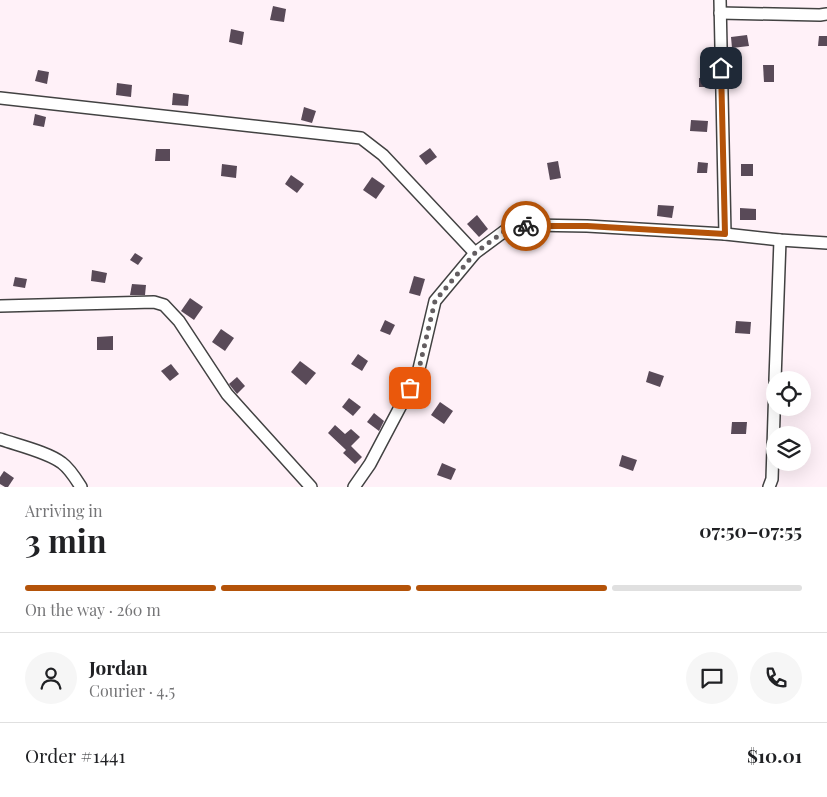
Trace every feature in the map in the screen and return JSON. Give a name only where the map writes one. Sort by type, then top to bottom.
[{"type":"street","points":[[720,0],[725,234]]},
{"type":"street","points":[[720,13],[820,16],[827,14]]},
{"type":"street","points":[[0,98],[361,138],[384,155],[475,253]]},
{"type":"street","points":[[354,487],[370,464],[418,373],[435,301],[475,253],[506,230],[528,225],[587,226],[725,234],[827,243]]},
{"type":"street","points":[[775,371],[780,240]]},
{"type":"street","points":[[0,306],[154,302],[164,304],[179,321],[227,394],[311,487]]},
{"type":"street","points":[[769,487],[772,478],[774,416]]},
{"type":"street","points":[[0,439],[53,457],[63,464],[81,487]]},
{"type":"building","points":[[273,6],[286,9],[284,22],[270,20]]},
{"type":"building","points":[[231,29],[244,32],[242,45],[229,42]]},
{"type":"building","points":[[747,35],[749,46],[732,48],[731,37]]},
{"type":"building","points":[[819,36],[827,36],[827,46],[818,46]]},
{"type":"building","points":[[763,65],[774,65],[774,82],[764,82]]},
{"type":"building","points":[[38,70],[49,72],[47,84],[35,81]]},
{"type":"building","points":[[699,78],[712,78],[712,87],[699,87]]},
{"type":"building","points":[[117,83],[132,85],[131,97],[116,95]]},
{"type":"building","points":[[173,93],[189,95],[188,106],[172,105]]},
{"type":"building","points":[[304,107],[316,111],[312,123],[301,120]]},
{"type":"building","points":[[35,114],[46,117],[44,127],[33,125]]},
{"type":"building","points":[[691,120],[708,121],[707,132],[690,131]]},
{"type":"building","points":[[430,148],[437,157],[426,165],[419,156]]},
{"type":"building","points":[[156,149],[170,149],[170,161],[155,161]]},
{"type":"building","points":[[558,161],[561,178],[550,180],[547,163]]},
{"type":"building","points":[[698,162],[708,163],[707,173],[697,173]]},
{"type":"building","points":[[222,164],[237,166],[236,178],[221,176]]},
{"type":"building","points":[[741,164],[753,164],[753,176],[741,176]]},
{"type":"building","points":[[291,175],[304,184],[297,193],[285,184]]},
{"type":"building","points":[[372,177],[385,186],[376,199],[363,190]]},
{"type":"building","points":[[658,205],[674,206],[672,218],[657,216]]},
{"type":"building","points":[[740,208],[756,209],[756,220],[740,220]]},
{"type":"building","points":[[477,215],[488,229],[479,237],[467,224]]},
{"type":"building","points":[[135,253],[143,258],[138,265],[130,260]]},
{"type":"building","points":[[92,270],[107,273],[105,283],[91,281]]},
{"type":"building","points":[[414,276],[425,279],[420,296],[409,293]]},
{"type":"building","points":[[15,277],[27,279],[25,288],[13,286]]},
{"type":"building","points":[[132,284],[146,285],[145,295],[130,295]]},
{"type":"building","points":[[190,298],[203,307],[194,320],[181,311]]},
{"type":"building","points":[[385,320],[395,325],[390,335],[380,331]]},
{"type":"building","points":[[736,321],[751,322],[750,334],[735,333]]},
{"type":"building","points":[[221,329],[234,338],[225,351],[212,342]]},
{"type":"building","points":[[113,336],[113,350],[97,350],[97,337]]},
{"type":"building","points":[[358,354],[368,361],[362,371],[351,364]]},
{"type":"building","points":[[300,361],[316,373],[306,385],[291,372]]},
{"type":"building","points":[[171,364],[179,374],[170,381],[161,371]]},
{"type":"building","points":[[649,371],[664,376],[660,387],[646,382]]},
{"type":"building","points":[[237,377],[245,386],[237,394],[229,384]]},
{"type":"building","points":[[349,398],[361,407],[353,416],[342,407]]},
{"type":"building","points":[[440,402],[453,411],[444,424],[431,415]]},
{"type":"building","points":[[374,413],[384,421],[379,431],[367,422]]},
{"type":"building","points":[[732,422],[747,422],[746,434],[731,434]]},
{"type":"building","points":[[335,425],[345,434],[351,429],[360,437],[351,446],[362,457],[355,464],[343,453],[346,450],[328,433]]},
{"type":"building","points":[[622,455],[637,460],[633,471],[619,466]]},
{"type":"building","points":[[442,463],[456,469],[451,480],[437,475]]},
{"type":"building","points":[[4,471],[14,478],[8,487],[0,484],[0,477]]},
{"type":"way so far","points":[[410,388],[418,373],[435,301],[475,253],[506,230],[526,226]]},
{"type":"route","points":[[526,226],[587,226],[725,234],[721,68]]}]
